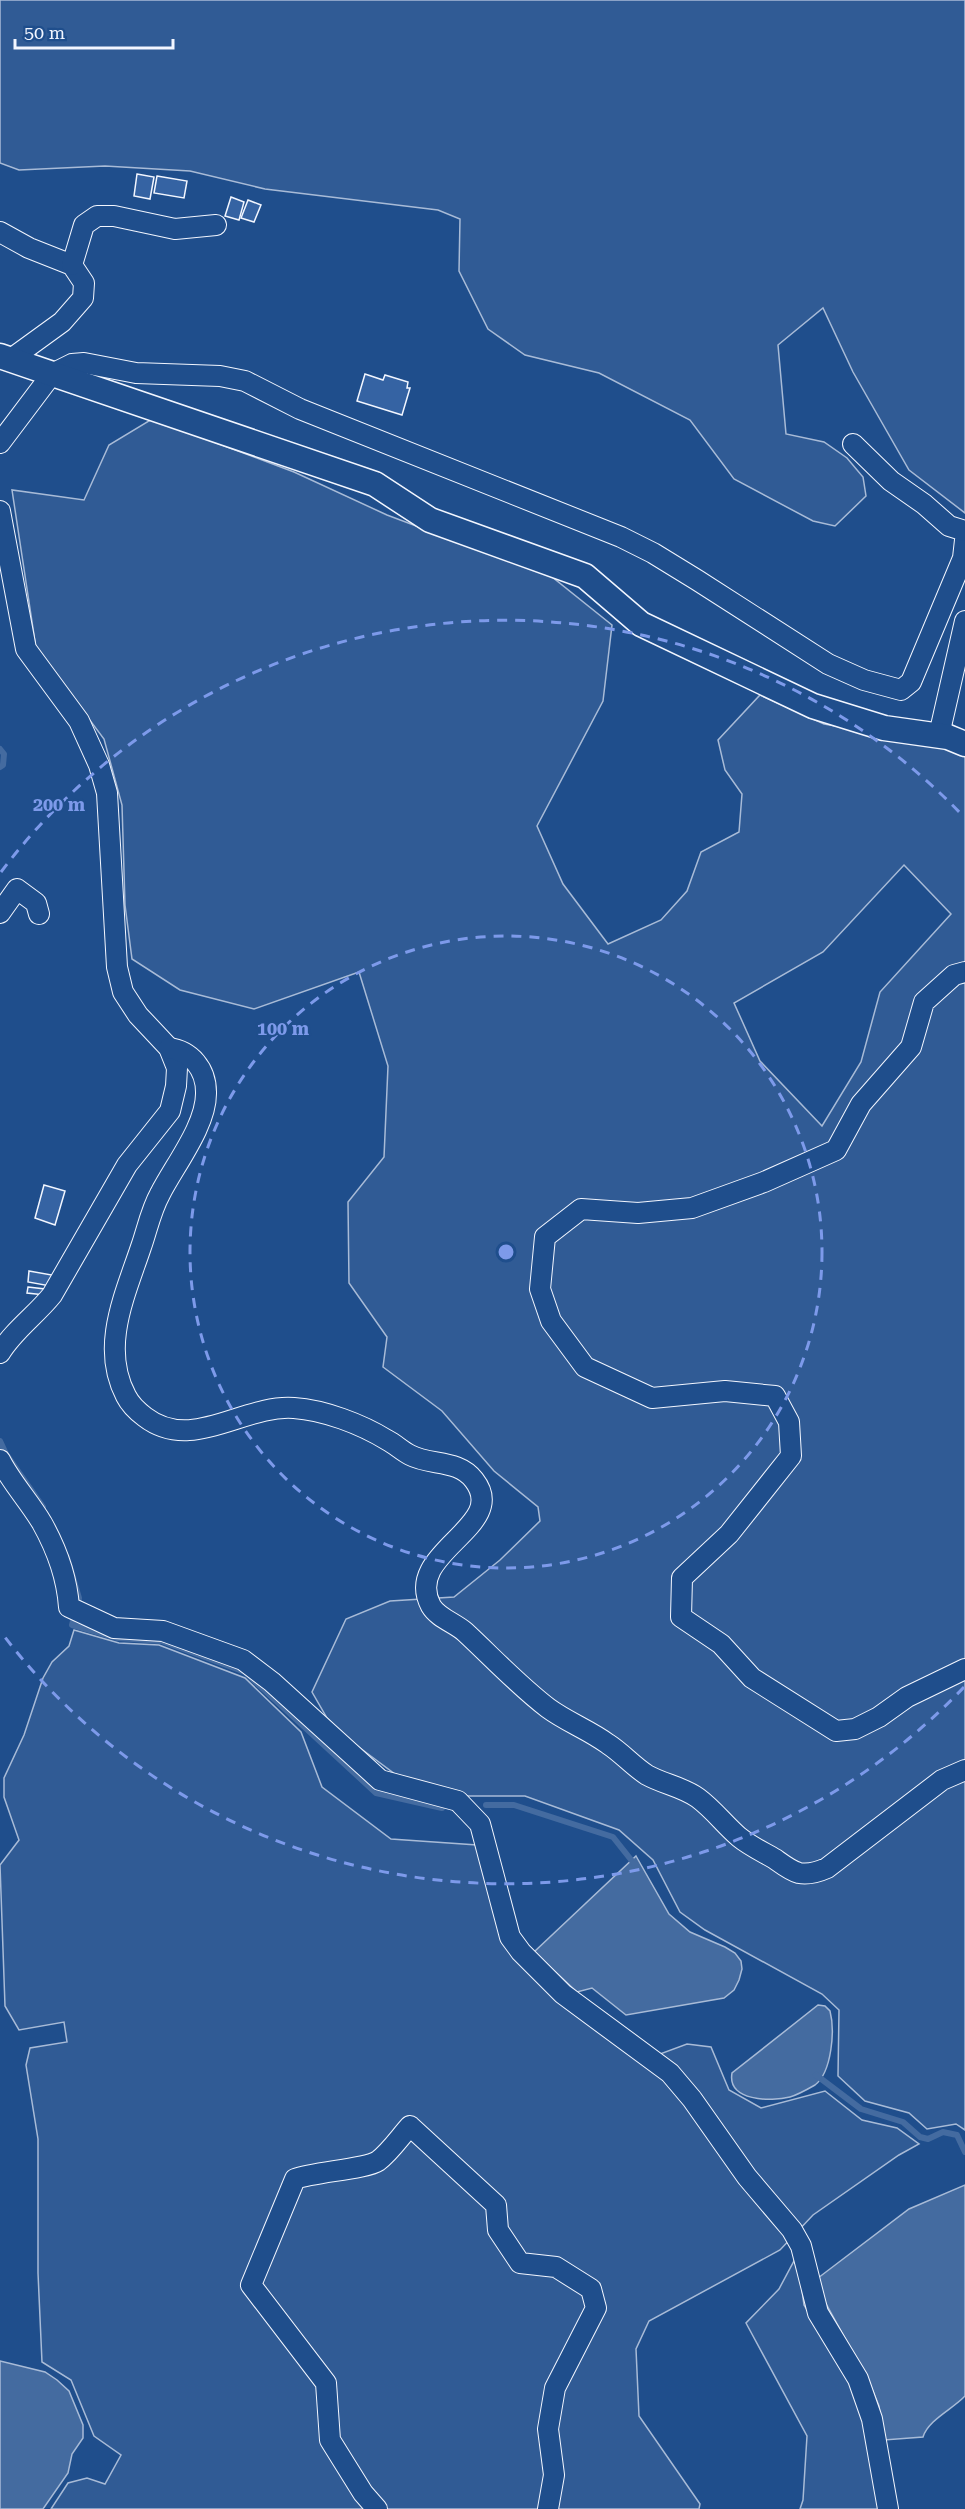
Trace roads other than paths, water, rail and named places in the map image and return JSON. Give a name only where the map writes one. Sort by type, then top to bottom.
[{"type":"street","points":[[72,266],[84,225],[97,216],[114,216],[175,229],[216,225]]},
{"type":"street","points":[[0,232],[29,248],[72,266],[84,284],[83,298],[62,322],[5,358]]},
{"type":"street","points":[[5,358],[375,484],[430,520],[585,576],[640,624],[813,706],[884,728],[939,735],[965,744]]},
{"type":"street","points":[[0,443],[52,374],[72,364],[84,363],[136,373],[220,376],[245,381],[300,409],[621,537],[653,553],[828,664],[864,680],[902,690],[911,682],[963,558],[965,540]]},
{"type":"street","points":[[853,444],[891,481],[924,504],[949,526],[965,531]]},
{"type":"street","points":[[0,511],[26,650],[79,721],[99,765],[107,793],[117,967],[123,992],[138,1015],[169,1048],[177,1068],[177,1086],[170,1112],[121,1174],[52,1294],[40,1310],[8,1340],[0,1353]]},
{"type":"street","points":[[939,735],[965,621]]},
{"type":"street","points":[[0,913],[17,890],[36,903],[39,914]]},
{"type":"street","points":[[965,972],[954,975],[924,1002],[911,1047],[861,1104],[836,1150],[764,1182],[692,1209],[638,1213],[581,1209],[545,1237],[540,1289],[551,1321],[585,1367],[652,1398],[725,1391],[775,1396],[789,1422],[791,1456],[729,1534],[682,1578],[681,1617],[721,1644],[752,1678],[836,1731],[855,1729],[879,1717],[907,1697],[965,1669]]},
{"type":"street","points":[[169,1048],[181,1050],[194,1059],[201,1071],[206,1093],[201,1114],[186,1152],[158,1196],[117,1319],[115,1362],[127,1399],[138,1411],[152,1422],[178,1430],[204,1429],[281,1407],[298,1408],[361,1427],[386,1439],[413,1457],[459,1467],[469,1474],[482,1493],[479,1514],[454,1540],[431,1570],[428,1594],[431,1606],[438,1614],[456,1624],[545,1706],[595,1734],[650,1777],[691,1793],[740,1838],[798,1873],[814,1873],[827,1868],[942,1780],[965,1770]]},
{"type":"street","points":[[0,1460],[42,1523],[62,1571],[69,1607],[114,1628],[163,1631],[243,1659],[272,1682],[380,1780],[458,1801],[472,1813],[480,1824],[487,1846],[510,1937],[521,1952],[563,1994],[670,2073],[692,2099],[747,2177],[792,2230],[801,2246],[818,2313],[858,2379],[872,2419],[888,2509]]},
{"type":"street","points":[[377,2509],[363,2493],[330,2440],[326,2383],[251,2285],[295,2179],[312,2173],[330,2172],[377,2162],[410,2126],[496,2205],[498,2230],[520,2263],[556,2267],[591,2289],[596,2308],[555,2388],[548,2429],[554,2475],[548,2509]]},
{"type":"waterway","points":[[0,749],[4,754],[3,765],[0,767]]},
{"type":"waterway","points":[[0,1441],[6,1454],[43,1507]]},
{"type":"waterway","points":[[67,1557],[79,1598],[72,1625],[118,1638],[162,1641],[245,1672],[376,1793],[442,1808]]},
{"type":"waterway","points":[[486,1805],[514,1805],[613,1837],[636,1866]]},
{"type":"waterway","points":[[816,2075],[861,2109],[903,2122],[920,2137],[928,2139],[943,2132],[957,2135],[965,2152]]}]
